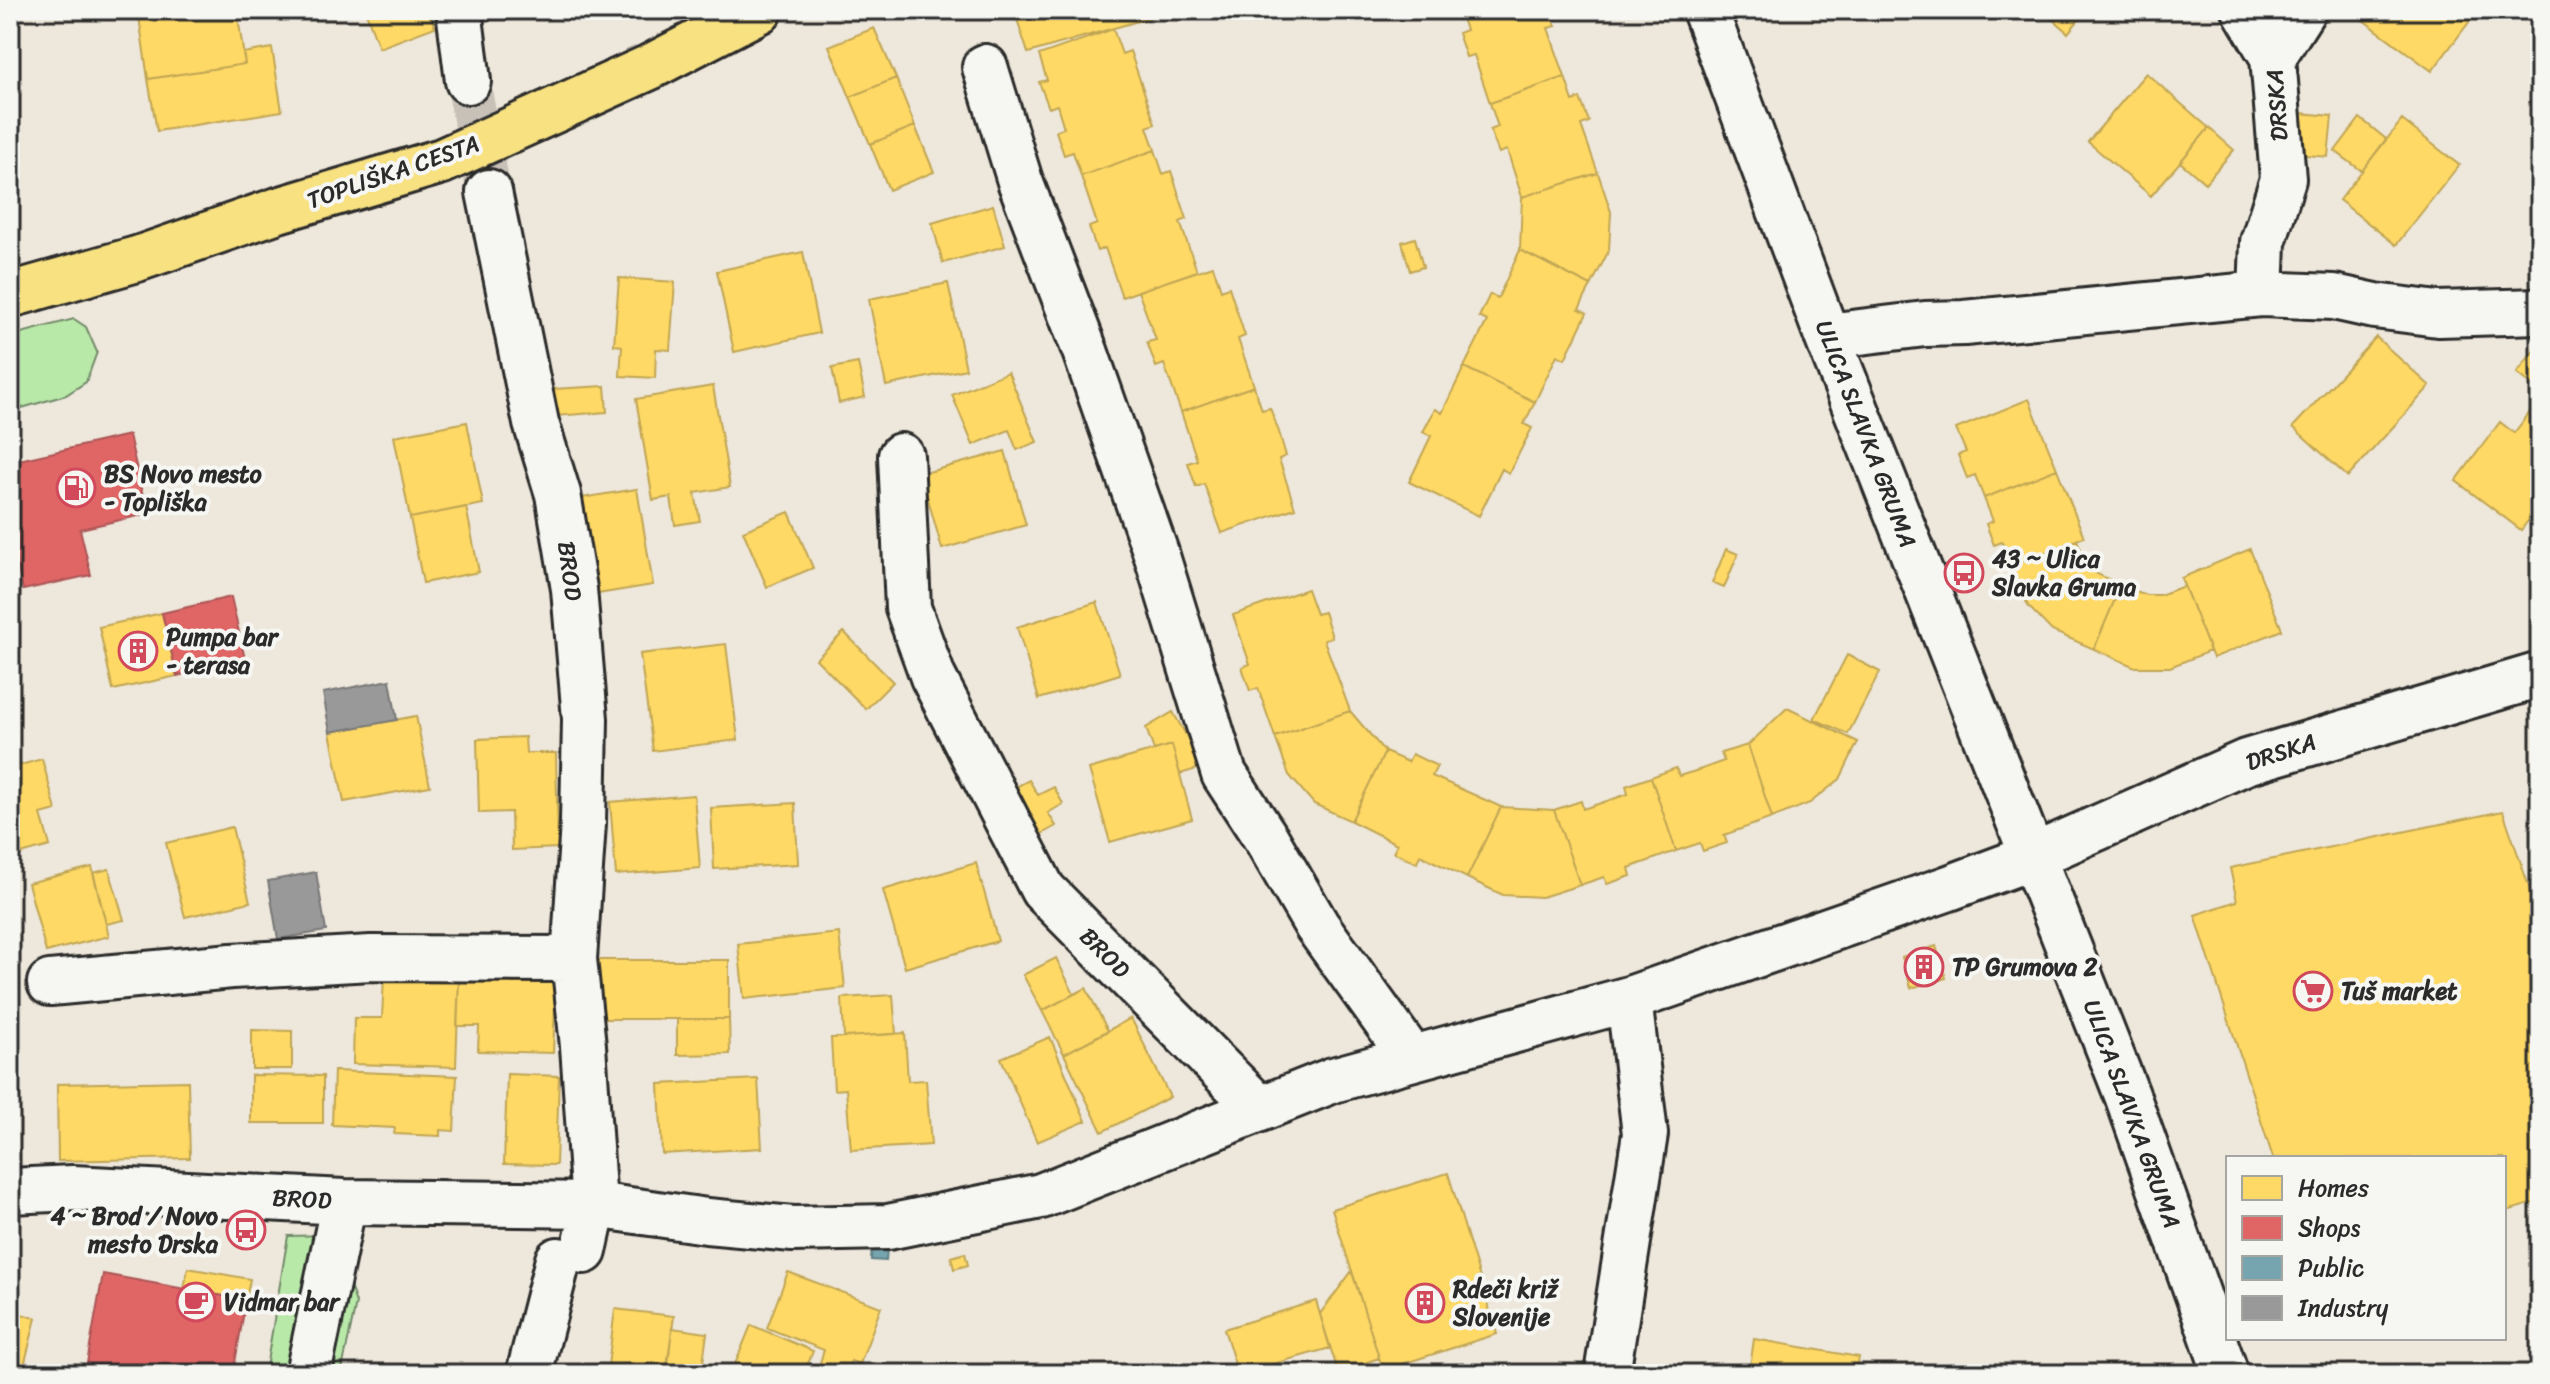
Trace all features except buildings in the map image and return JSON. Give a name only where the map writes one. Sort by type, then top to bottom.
[{"type":"main road","name":"TOPLIŠKA CESTA","points":[[10,295],[137,259],[278,210],[442,161],[650,67],[760,10]]},
{"type":"street","points":[[459,10],[468,81]]},
{"type":"street","name":"ULICA SLAVKA GRUMA","points":[[1705,10],[1827,336],[2127,1095],[2226,1374]]},
{"type":"street","name":"DRSKA","points":[[2245,10],[2273,57],[2283,179],[2263,242],[2261,294]]},
{"type":"street","name":"DRSKA","points":[[2273,57],[2303,10]]},
{"type":"street","points":[[985,67],[1020,181],[1085,351],[1156,553],[1224,774],[1317,926],[1412,1058],[1629,999],[2032,857]]},
{"type":"street","name":"BROD","points":[[489,192],[536,423],[558,494],[574,589],[585,719],[583,823],[574,959],[594,1205]]},
{"type":"street","points":[[1827,336],[1925,324],[2261,294],[2334,297],[2438,314],[2540,311]]},
{"type":"street","name":"BROD","points":[[901,456],[908,608],[933,677],[1043,890],[1259,1108]]},
{"type":"street","name":"DRSKA","points":[[2032,857],[2246,762],[2540,675]]},
{"type":"street","points":[[50,983],[232,966],[371,958],[574,959]]},
{"type":"street","points":[[1607,1374],[1645,1134],[1629,999]]},
{"type":"street","name":"BROD","points":[[10,1191],[73,1188],[344,1202],[594,1205],[793,1229],[888,1227],[1041,1196],[1333,1080],[1412,1058]]},
{"type":"street","points":[[308,1374],[344,1202]]},
{"type":"street","points":[[529,1374],[571,1255],[594,1205]]},
{"type":"street","points":[[559,1374],[573,1315]]},
{"type":"green space","points":[[74,319],[86,327],[97,352],[86,382],[66,395],[15,410],[10,393],[10,336]]},
{"type":"green space","points":[[332,1235],[356,1303],[341,1374],[265,1374],[288,1236]]},
{"type":"tunnel","points":[[468,81],[489,192]]},
{"type":"place","name":"BS Novo mesto - Topliška","points":[[76,488]]},
{"type":"place","name":"43 ~ Ulica Slavka Gruma","points":[[1964,573]]},
{"type":"place","name":"Pumpa bar - terasa","points":[[138,651]]},
{"type":"place","name":"TP Grumova 2","points":[[1924,967]]},
{"type":"place","name":"Tuš market","points":[[2313,991]]},
{"type":"place","name":"4 ~ Brod / Novo mesto Drska","points":[[246,1230]]},
{"type":"place","name":"Vidmar bar","points":[[196,1302]]},
{"type":"place","name":"Rdeči križ Slovenije","points":[[1425,1303]]}]
